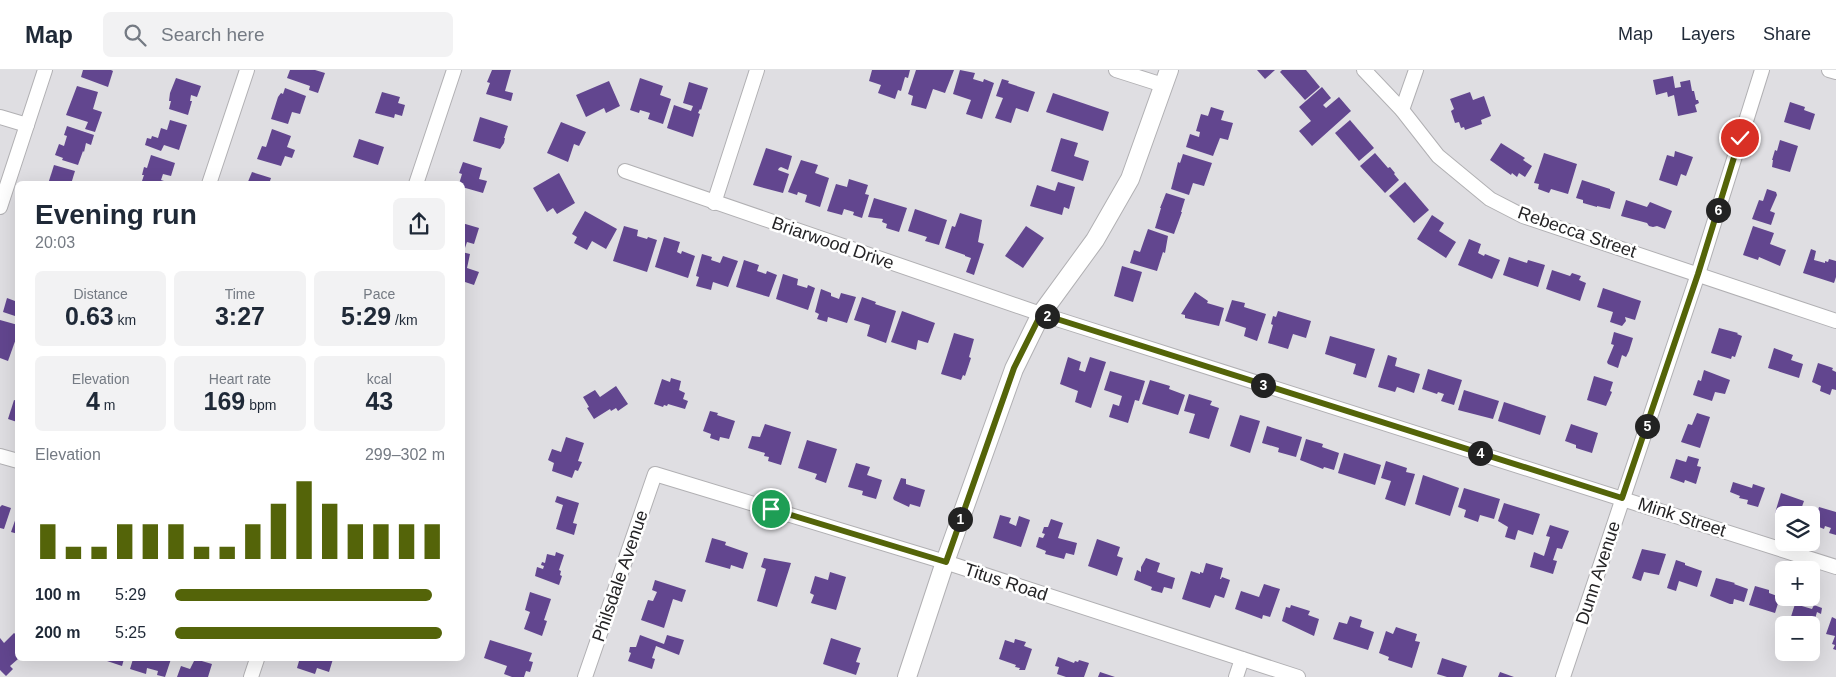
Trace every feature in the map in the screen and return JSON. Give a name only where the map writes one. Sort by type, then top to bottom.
[{"type":"street","points":[[0,206],[45,70]]},
{"type":"street","points":[[210,181],[247,70]]},
{"type":"street","points":[[417,181],[454,70]]},
{"type":"street","points":[[714,203],[757,70]]},
{"type":"street","points":[[907,677],[1014,368],[1041,314],[1095,240],[1130,179],[1166,78],[1116,70]]},
{"type":"street","name":"Rebecca Street","points":[[1364,70],[1402,110],[1438,156],[1490,199],[1523,216],[1836,321]]},
{"type":"street","points":[[1402,110],[1416,70]]},
{"type":"street","name":"Dunn Avenue","points":[[1563,677],[1698,274],[1762,70]]},
{"type":"street","points":[[1829,70],[1836,72]]},
{"type":"street","points":[[0,117],[27,125]]},
{"type":"street","name":"Briarwood Drive","points":[[625,171],[1041,314]]},
{"type":"street","name":"Mink Street","points":[[1041,314],[1836,567]]},
{"type":"street","points":[[0,456],[15,460]]},
{"type":"street","name":"Titus Road","points":[[655,474],[946,562],[1298,677]]},
{"type":"street","name":"Philsdale Avenue","points":[[586,677],[655,474]]},
{"type":"street","points":[[1236,677],[1242,659]]},
{"type":"street","points":[[251,677],[257,661]]},
{"type":"building","points":[[83,70],[113,71],[108,87],[81,77]]},
{"type":"building","points":[[290,70],[315,70],[325,73],[318,93],[309,90],[310,86],[287,78]]},
{"type":"building","points":[[492,70],[511,70],[505,91],[513,93],[511,101],[486,94],[490,83],[487,82]]},
{"type":"building","points":[[872,70],[910,70],[908,78],[905,77],[901,91],[898,90],[895,99],[878,93],[881,85],[869,81]]},
{"type":"building","points":[[916,70],[954,70],[945,93],[933,89],[926,109],[911,105],[913,96],[908,94]]},
{"type":"building","points":[[960,70],[975,73],[973,79],[983,82],[984,79],[994,83],[982,119],[966,114],[971,100],[953,94]]},
{"type":"building","points":[[1257,70],[1275,70],[1265,79]]},
{"type":"building","points":[[1282,70],[1306,70],[1320,87],[1305,100],[1280,72]]},
{"type":"building","points":[[1673,76],[1675,88],[1681,87],[1680,82],[1690,80],[1692,91],[1694,91],[1696,100],[1699,103],[1695,105],[1697,112],[1678,116],[1674,95],[1668,97],[1667,92],[1656,95],[1653,80]]},
{"type":"building","points":[[176,78],[201,86],[197,97],[191,95],[190,101],[192,101],[188,115],[169,109],[170,93]]},
{"type":"building","points":[[640,78],[663,86],[660,95],[671,99],[663,124],[648,119],[650,113],[640,110],[639,113],[630,110]]},
{"type":"building","points":[[1002,79],[1009,81],[1008,83],[1035,92],[1028,112],[1016,108],[1011,123],[995,118],[1003,98],[996,96]]},
{"type":"building","points":[[609,81],[620,106],[606,113],[604,108],[586,117],[576,95]]},
{"type":"building","points":[[689,82],[708,88],[701,110],[698,113],[700,114],[693,137],[667,128],[674,105],[691,111],[693,106],[683,103]]},
{"type":"building","points":[[77,86],[98,92],[93,109],[102,112],[95,132],[85,129],[88,122],[66,115]]},
{"type":"building","points":[[1322,87],[1331,98],[1323,105],[1326,108],[1339,97],[1351,111],[1312,146],[1299,131],[1311,121],[1299,107]]},
{"type":"building","points":[[285,88],[306,96],[300,114],[292,112],[288,124],[271,119],[278,97],[281,93],[283,94]]},
{"type":"building","points":[[382,92],[400,97],[398,103],[405,105],[402,116],[395,114],[394,118],[375,113]]},
{"type":"building","points":[[1470,92],[1473,100],[1484,96],[1491,116],[1481,120],[1482,124],[1465,130],[1464,127],[1461,128],[1459,122],[1455,123],[1451,111],[1454,109],[1450,99]]},
{"type":"building","points":[[1053,93],[1109,112],[1103,131],[1046,112]]},
{"type":"building","points":[[1790,102],[1805,107],[1804,110],[1815,114],[1810,130],[1784,122]]},
{"type":"building","points":[[1211,107],[1224,111],[1221,120],[1233,123],[1228,140],[1220,138],[1213,156],[1186,147],[1190,134],[1199,137],[1200,132],[1196,131],[1201,114],[1208,116]]},
{"type":"building","points":[[480,117],[508,126],[504,143],[500,149],[473,141]]},
{"type":"building","points":[[170,120],[187,125],[179,150],[164,145],[161,151],[145,145],[147,138],[151,139],[152,136],[158,138],[161,128],[167,130]]},
{"type":"building","points":[[1350,120],[1374,148],[1359,161],[1335,133]]},
{"type":"building","points":[[561,122],[586,132],[579,146],[574,144],[568,162],[547,153]]},
{"type":"building","points":[[67,126],[94,135],[91,145],[86,143],[78,165],[62,160],[63,158],[55,155],[59,144],[64,146],[67,136],[64,135]]},
{"type":"building","points":[[272,129],[291,136],[287,147],[295,150],[292,158],[285,156],[281,166],[257,159],[262,146],[266,147]]},
{"type":"building","points":[[1061,138],[1078,143],[1074,156],[1089,161],[1083,181],[1051,171]]},
{"type":"building","points":[[359,139],[384,147],[378,165],[353,157]]},
{"type":"building","points":[[1780,140],[1798,146],[1790,172],[1772,167],[1772,160]]},
{"type":"building","points":[[1501,143],[1525,158],[1523,160],[1532,166],[1525,177],[1519,173],[1517,177],[1512,173],[1511,175],[1490,160]]},
{"type":"building","points":[[766,148],[792,156],[788,170],[781,167],[778,170],[789,174],[783,193],[753,185]]},
{"type":"building","points":[[1675,151],[1693,157],[1686,176],[1681,174],[1677,186],[1659,180],[1667,155],[1674,157]]},
{"type":"building","points":[[1375,153],[1388,168],[1390,167],[1399,180],[1385,193],[1360,166]]},
{"type":"building","points":[[1544,153],[1577,164],[1568,194],[1551,189],[1549,193],[1538,189],[1539,184],[1534,183]]},
{"type":"building","points":[[1183,154],[1212,163],[1204,186],[1193,183],[1189,195],[1171,189],[1178,162],[1180,163]]},
{"type":"building","points":[[151,155],[175,163],[171,176],[163,174],[161,180],[164,181],[142,181],[144,167],[147,168]]},
{"type":"building","points":[[801,160],[818,165],[815,173],[829,178],[820,207],[805,202],[807,195],[798,192],[797,195],[788,192]]},
{"type":"building","points":[[463,162],[482,168],[479,179],[487,181],[483,193],[465,188],[465,181],[460,181],[462,174],[459,173]]},
{"type":"building","points":[[54,165],[75,171],[72,181],[49,181]]},
{"type":"building","points":[[252,172],[271,178],[270,181],[248,181]]},
{"type":"building","points":[[559,173],[575,203],[557,214],[553,208],[547,212],[533,188]]},
{"type":"building","points":[[849,179],[868,185],[865,194],[869,195],[862,218],[853,215],[854,212],[844,209],[842,215],[827,211],[836,184],[847,187]]},
{"type":"building","points":[[1582,180],[1615,192],[1610,209],[1583,203],[1583,200],[1576,198]]},
{"type":"building","points":[[1058,182],[1075,187],[1069,209],[1064,207],[1062,215],[1030,206],[1037,185],[1055,191]]},
{"type":"building","points":[[1405,182],[1429,210],[1414,223],[1389,196]]},
{"type":"building","points":[[1767,189],[1776,192],[1777,195],[1770,211],[1775,213],[1771,225],[1752,219],[1759,200],[1763,201]]},
{"type":"building","points":[[1166,193],[1185,199],[1174,234],[1155,228]]},
{"type":"building","points":[[874,198],[907,208],[899,232],[886,228],[887,224],[882,222],[883,219],[868,217]]},
{"type":"building","points":[[1626,200],[1647,207],[1650,202],[1672,211],[1665,229],[1649,226],[1647,223],[1621,216]]},
{"type":"building","points":[[915,209],[947,220],[939,245],[925,241],[927,237],[908,231]]},
{"type":"building","points":[[585,211],[617,229],[606,249],[592,241],[587,250],[574,243],[577,237],[572,234]]},
{"type":"building","points":[[960,213],[982,220],[978,242],[984,244],[974,275],[966,272],[971,258],[945,248],[952,226],[955,227]]},
{"type":"building","points":[[1432,215],[1444,223],[1439,231],[1456,242],[1446,258],[1417,239]]},
{"type":"building","points":[[465,224],[479,228],[474,244],[467,242],[465,248]]},
{"type":"building","points":[[624,226],[638,230],[637,236],[657,240],[647,272],[613,261]]},
{"type":"building","points":[[1026,226],[1044,238],[1023,268],[1005,256]]},
{"type":"building","points":[[1753,226],[1774,233],[1770,244],[1786,250],[1780,266],[1759,257],[1758,260],[1743,255]]},
{"type":"building","points":[[1148,229],[1168,236],[1165,253],[1163,252],[1157,271],[1130,263],[1134,250],[1140,252]]},
{"type":"building","points":[[664,237],[680,242],[677,252],[681,254],[682,251],[695,256],[688,278],[655,267]]},
{"type":"building","points":[[1469,239],[1481,244],[1478,253],[1500,260],[1492,279],[1458,265]]},
{"type":"building","points":[[1811,249],[1816,251],[1814,260],[1825,263],[1829,259],[1836,261],[1834,283],[1803,273]]},
{"type":"building","points":[[465,253],[470,254],[467,268],[479,272],[474,285],[465,282]]},
{"type":"building","points":[[702,254],[712,257],[711,260],[720,263],[723,256],[738,261],[728,287],[713,282],[711,290],[696,286],[699,277],[696,276]]},
{"type":"building","points":[[1509,257],[1527,263],[1528,260],[1545,265],[1538,287],[1503,275]]},
{"type":"building","points":[[744,260],[759,265],[757,271],[766,274],[767,271],[777,275],[769,297],[736,287]]},
{"type":"building","points":[[1122,266],[1142,272],[1133,302],[1114,296]]},
{"type":"building","points":[[1552,270],[1570,276],[1572,273],[1581,276],[1579,280],[1586,283],[1580,301],[1546,289]]},
{"type":"building","points":[[783,274],[798,279],[797,285],[807,288],[808,285],[815,288],[808,310],[776,299]]},
{"type":"building","points":[[1603,288],[1641,301],[1635,320],[1625,317],[1626,321],[1622,326],[1610,322],[1613,312],[1597,307]]},
{"type":"building","points":[[821,289],[839,299],[841,293],[856,297],[847,323],[828,317],[827,322],[817,319],[819,314],[815,312]]},
{"type":"building","points":[[1195,292],[1208,301],[1207,303],[1224,308],[1219,326],[1185,318],[1185,315],[1181,314]]},
{"type":"building","points":[[862,297],[876,302],[875,304],[896,311],[886,343],[867,336],[870,325],[854,320]]},
{"type":"building","points":[[7,298],[15,301],[15,316],[3,312]]},
{"type":"building","points":[[1232,300],[1245,303],[1244,307],[1266,314],[1257,341],[1244,336],[1246,328],[1225,321]]},
{"type":"building","points":[[902,311],[935,323],[928,343],[918,340],[916,350],[891,342]]},
{"type":"building","points":[[1278,311],[1311,321],[1306,338],[1293,334],[1288,349],[1268,343],[1273,325],[1271,324],[1273,316],[1276,317]]},
{"type":"building","points":[[0,320],[15,324],[15,341],[8,361],[0,358]]},
{"type":"building","points":[[1719,328],[1738,333],[1742,336],[1735,357],[1732,356],[1731,359],[1711,353]]},
{"type":"building","points":[[1614,332],[1633,338],[1626,357],[1622,355],[1618,368],[1607,362],[1614,345],[1611,344]]},
{"type":"building","points":[[954,333],[974,339],[969,357],[971,358],[965,376],[963,375],[961,380],[941,374]]},
{"type":"building","points":[[1330,336],[1375,349],[1366,378],[1353,374],[1356,364],[1325,354]]},
{"type":"building","points":[[1774,348],[1793,355],[1791,360],[1803,364],[1799,378],[1768,368]]},
{"type":"building","points":[[1388,355],[1397,358],[1395,366],[1420,374],[1414,393],[1397,387],[1395,392],[1378,387]]},
{"type":"building","points":[[1068,357],[1081,362],[1079,370],[1085,372],[1090,357],[1106,362],[1091,408],[1075,402],[1078,391],[1060,384]]},
{"type":"building","points":[[1818,363],[1833,368],[1832,370],[1836,372],[1836,390],[1832,389],[1830,395],[1820,391],[1821,386],[1812,382]]},
{"type":"building","points":[[1428,369],[1462,380],[1454,405],[1441,401],[1444,394],[1438,392],[1437,394],[1422,389]]},
{"type":"building","points":[[1704,370],[1730,380],[1725,394],[1715,392],[1712,401],[1693,395],[1698,380],[1701,381]]},
{"type":"building","points":[[1110,371],[1145,381],[1139,401],[1135,400],[1128,423],[1109,417],[1113,404],[1119,406],[1122,396],[1104,390]]},
{"type":"building","points":[[1594,376],[1613,382],[1610,391],[1612,392],[1606,406],[1587,400]]},
{"type":"building","points":[[671,378],[681,381],[679,390],[685,393],[683,399],[688,401],[685,409],[668,404],[663,407],[654,404],[662,379],[670,382]]},
{"type":"building","points":[[1150,380],[1170,386],[1169,389],[1185,395],[1178,415],[1142,404]]},
{"type":"building","points":[[616,386],[628,404],[618,411],[616,408],[611,411],[610,409],[594,419],[583,397],[595,390],[600,397]]},
{"type":"building","points":[[1464,390],[1499,401],[1493,419],[1458,410]]},
{"type":"building","points":[[1189,394],[1212,401],[1210,405],[1219,408],[1209,439],[1189,433],[1195,414],[1184,411]]},
{"type":"building","points":[[14,400],[15,400],[15,421],[8,419]]},
{"type":"building","points":[[1504,402],[1546,416],[1540,435],[1498,421]]},
{"type":"building","points":[[710,411],[735,421],[729,439],[720,437],[719,441],[710,438],[711,434],[703,431]]},
{"type":"building","points":[[1697,413],[1710,417],[1700,448],[1681,442],[1688,424],[1692,425]]},
{"type":"building","points":[[1240,415],[1260,421],[1250,453],[1230,446]]},
{"type":"building","points":[[765,424],[791,432],[781,465],[768,461],[769,457],[764,456],[765,453],[748,448],[752,436],[760,437]]},
{"type":"building","points":[[1571,424],[1598,433],[1592,453],[1576,448],[1576,445],[1565,441]]},
{"type":"building","points":[[1267,426],[1302,437],[1296,457],[1278,452],[1279,448],[1262,443]]},
{"type":"building","points":[[566,437],[584,443],[578,461],[582,462],[578,471],[575,470],[572,478],[552,471],[554,463],[548,460],[552,449],[561,452]]},
{"type":"building","points":[[1306,439],[1323,444],[1322,447],[1339,453],[1334,470],[1324,467],[1323,469],[1300,460]]},
{"type":"building","points":[[807,440],[837,449],[826,483],[815,479],[817,474],[798,468]]},
{"type":"building","points":[[1344,453],[1381,465],[1375,485],[1338,473]]},
{"type":"building","points":[[1688,456],[1699,459],[1697,466],[1701,467],[1696,484],[1685,480],[1684,483],[1670,478],[1676,459],[1686,462]]},
{"type":"building","points":[[1386,461],[1407,468],[1406,472],[1415,474],[1405,506],[1385,499],[1391,481],[1381,478]]},
{"type":"building","points":[[856,463],[870,467],[867,475],[882,480],[876,499],[862,495],[863,491],[848,487]]},
{"type":"building","points":[[1423,475],[1459,488],[1450,516],[1415,504]]},
{"type":"building","points":[[901,478],[906,479],[906,484],[925,490],[920,507],[910,504],[909,507],[894,500],[893,498]]},
{"type":"building","points":[[1733,482],[1752,488],[1753,484],[1765,488],[1758,507],[1747,504],[1748,500],[1739,498],[1740,496],[1730,492]]},
{"type":"building","points":[[1464,488],[1500,499],[1494,519],[1480,515],[1478,522],[1464,517],[1466,510],[1458,507]]},
{"type":"building","points":[[1781,493],[1804,501],[1802,506],[1777,506]]},
{"type":"building","points":[[557,496],[579,503],[573,523],[577,524],[574,535],[556,529],[563,505],[555,502]]},
{"type":"building","points":[[1504,503],[1540,514],[1533,535],[1518,530],[1515,540],[1505,537],[1508,527],[1498,521]]},
{"type":"building","points":[[2,505],[11,508],[4,529],[0,528],[0,507]]},
{"type":"building","points":[[1820,507],[1836,512],[1836,535],[1829,533],[1831,528],[1825,526],[1824,529],[1820,527]]},
{"type":"building","points":[[1000,515],[1011,518],[1009,523],[1016,526],[1019,516],[1030,520],[1021,547],[993,538]]},
{"type":"building","points":[[1051,519],[1063,523],[1058,538],[1077,543],[1074,555],[1066,553],[1064,559],[1045,554],[1046,551],[1036,547],[1039,537],[1043,538],[1045,534],[1042,533],[1044,527],[1048,527]]},
{"type":"building","points":[[15,521],[15,533],[11,532]]},
{"type":"building","points":[[1550,525],[1569,531],[1562,549],[1557,548],[1553,560],[1557,561],[1553,574],[1530,567],[1534,552],[1544,556],[1550,537],[1546,536]]},
{"type":"building","points":[[712,538],[726,542],[725,545],[748,553],[743,569],[731,565],[730,569],[705,562]]},
{"type":"building","points":[[1097,539],[1120,547],[1117,556],[1123,558],[1117,576],[1088,566]]},
{"type":"building","points":[[1642,549],[1666,554],[1659,575],[1644,572],[1641,581],[1632,578]]},
{"type":"building","points":[[556,552],[564,555],[559,570],[562,576],[559,585],[535,576],[537,567],[543,569],[544,566],[541,565],[542,562],[545,563],[547,554],[555,556]]},
{"type":"building","points":[[764,558],[791,563],[777,607],[757,601],[766,569],[761,567]]},
{"type":"building","points":[[1146,558],[1160,563],[1157,572],[1175,578],[1172,589],[1164,587],[1162,593],[1151,590],[1152,587],[1134,580],[1137,570],[1141,572],[1141,567]]},
{"type":"building","points":[[1676,560],[1702,571],[1697,587],[1679,581],[1676,591],[1667,588]]},
{"type":"building","points":[[1206,563],[1223,568],[1220,579],[1222,577],[1230,580],[1224,598],[1215,595],[1210,608],[1182,599],[1191,571],[1203,573]]},
{"type":"building","points":[[830,572],[846,577],[836,610],[811,603],[814,595],[810,593],[815,576],[828,580]]},
{"type":"building","points":[[1716,578],[1748,589],[1744,602],[1734,599],[1733,604],[1730,604],[1710,596]]},
{"type":"building","points":[[655,580],[686,590],[682,602],[673,599],[664,628],[641,620],[648,600],[653,601],[657,592],[652,590]]},
{"type":"building","points":[[1264,584],[1280,589],[1270,617],[1263,615],[1262,619],[1235,609],[1241,591],[1259,597]]},
{"type":"building","points":[[1755,586],[1769,590],[1769,593],[1775,595],[1775,606],[1777,606],[1775,613],[1749,605]]},
{"type":"building","points":[[530,592],[551,599],[544,620],[547,621],[542,636],[524,629],[530,612],[525,610]]},
{"type":"building","points":[[1291,605],[1310,611],[1308,615],[1319,619],[1314,636],[1282,621],[1286,607],[1290,608]]},
{"type":"building","points":[[1794,606],[1812,609],[1814,606],[1822,608],[1821,614],[1817,612],[1816,616],[1791,616]]},
{"type":"building","points":[[1350,616],[1362,620],[1360,627],[1374,632],[1368,650],[1333,639],[1339,622],[1347,624]]},
{"type":"building","points":[[1832,617],[1836,619],[1836,650],[1833,649],[1835,645],[1832,644],[1835,636],[1826,634]]},
{"type":"building","points":[[1396,627],[1417,634],[1415,641],[1420,642],[1412,668],[1388,660],[1389,657],[1379,653],[1386,631],[1393,634]]},
{"type":"building","points":[[15,634],[16,661],[10,666],[13,669],[6,676],[0,670],[0,638],[4,643]]},
{"type":"building","points":[[640,635],[664,644],[667,635],[684,640],[679,655],[656,646],[652,658],[655,659],[652,669],[628,661],[631,653],[629,652],[630,647],[636,647]]},
{"type":"building","points":[[831,638],[861,648],[856,662],[860,663],[856,675],[823,664]]},
{"type":"building","points":[[1015,639],[1026,642],[1024,646],[1032,649],[1025,670],[1019,670],[1020,668],[1015,667],[1016,665],[999,659],[1005,640],[1014,643]]},
{"type":"building","points":[[490,640],[532,653],[529,661],[533,662],[530,672],[526,671],[524,677],[512,677],[504,674],[507,666],[484,658]]},
{"type":"building","points":[[1058,657],[1074,663],[1079,660],[1089,663],[1084,677],[1066,677],[1057,674],[1059,667],[1055,666]]},
{"type":"building","points":[[1442,658],[1467,666],[1463,677],[1447,677],[1437,674]]},
{"type":"building","points":[[107,661],[123,661],[122,666]]},
{"type":"building","points":[[132,661],[170,661],[165,677],[157,675],[158,671],[147,668],[146,674],[130,669]]},
{"type":"building","points":[[194,661],[212,664],[208,677],[177,677],[181,666],[190,669]]},
{"type":"building","points":[[299,661],[332,661],[329,672],[317,668],[315,674],[297,668]]},
{"type":"building","points":[[1100,672],[1115,677],[1098,677]]},
{"type":"building","points":[[1500,672],[1514,677],[1498,677]]},
{"type":"route","points":[[771,509],[946,562],[1014,368],[1041,314],[1622,498],[1698,274],[1740,138]]}]
